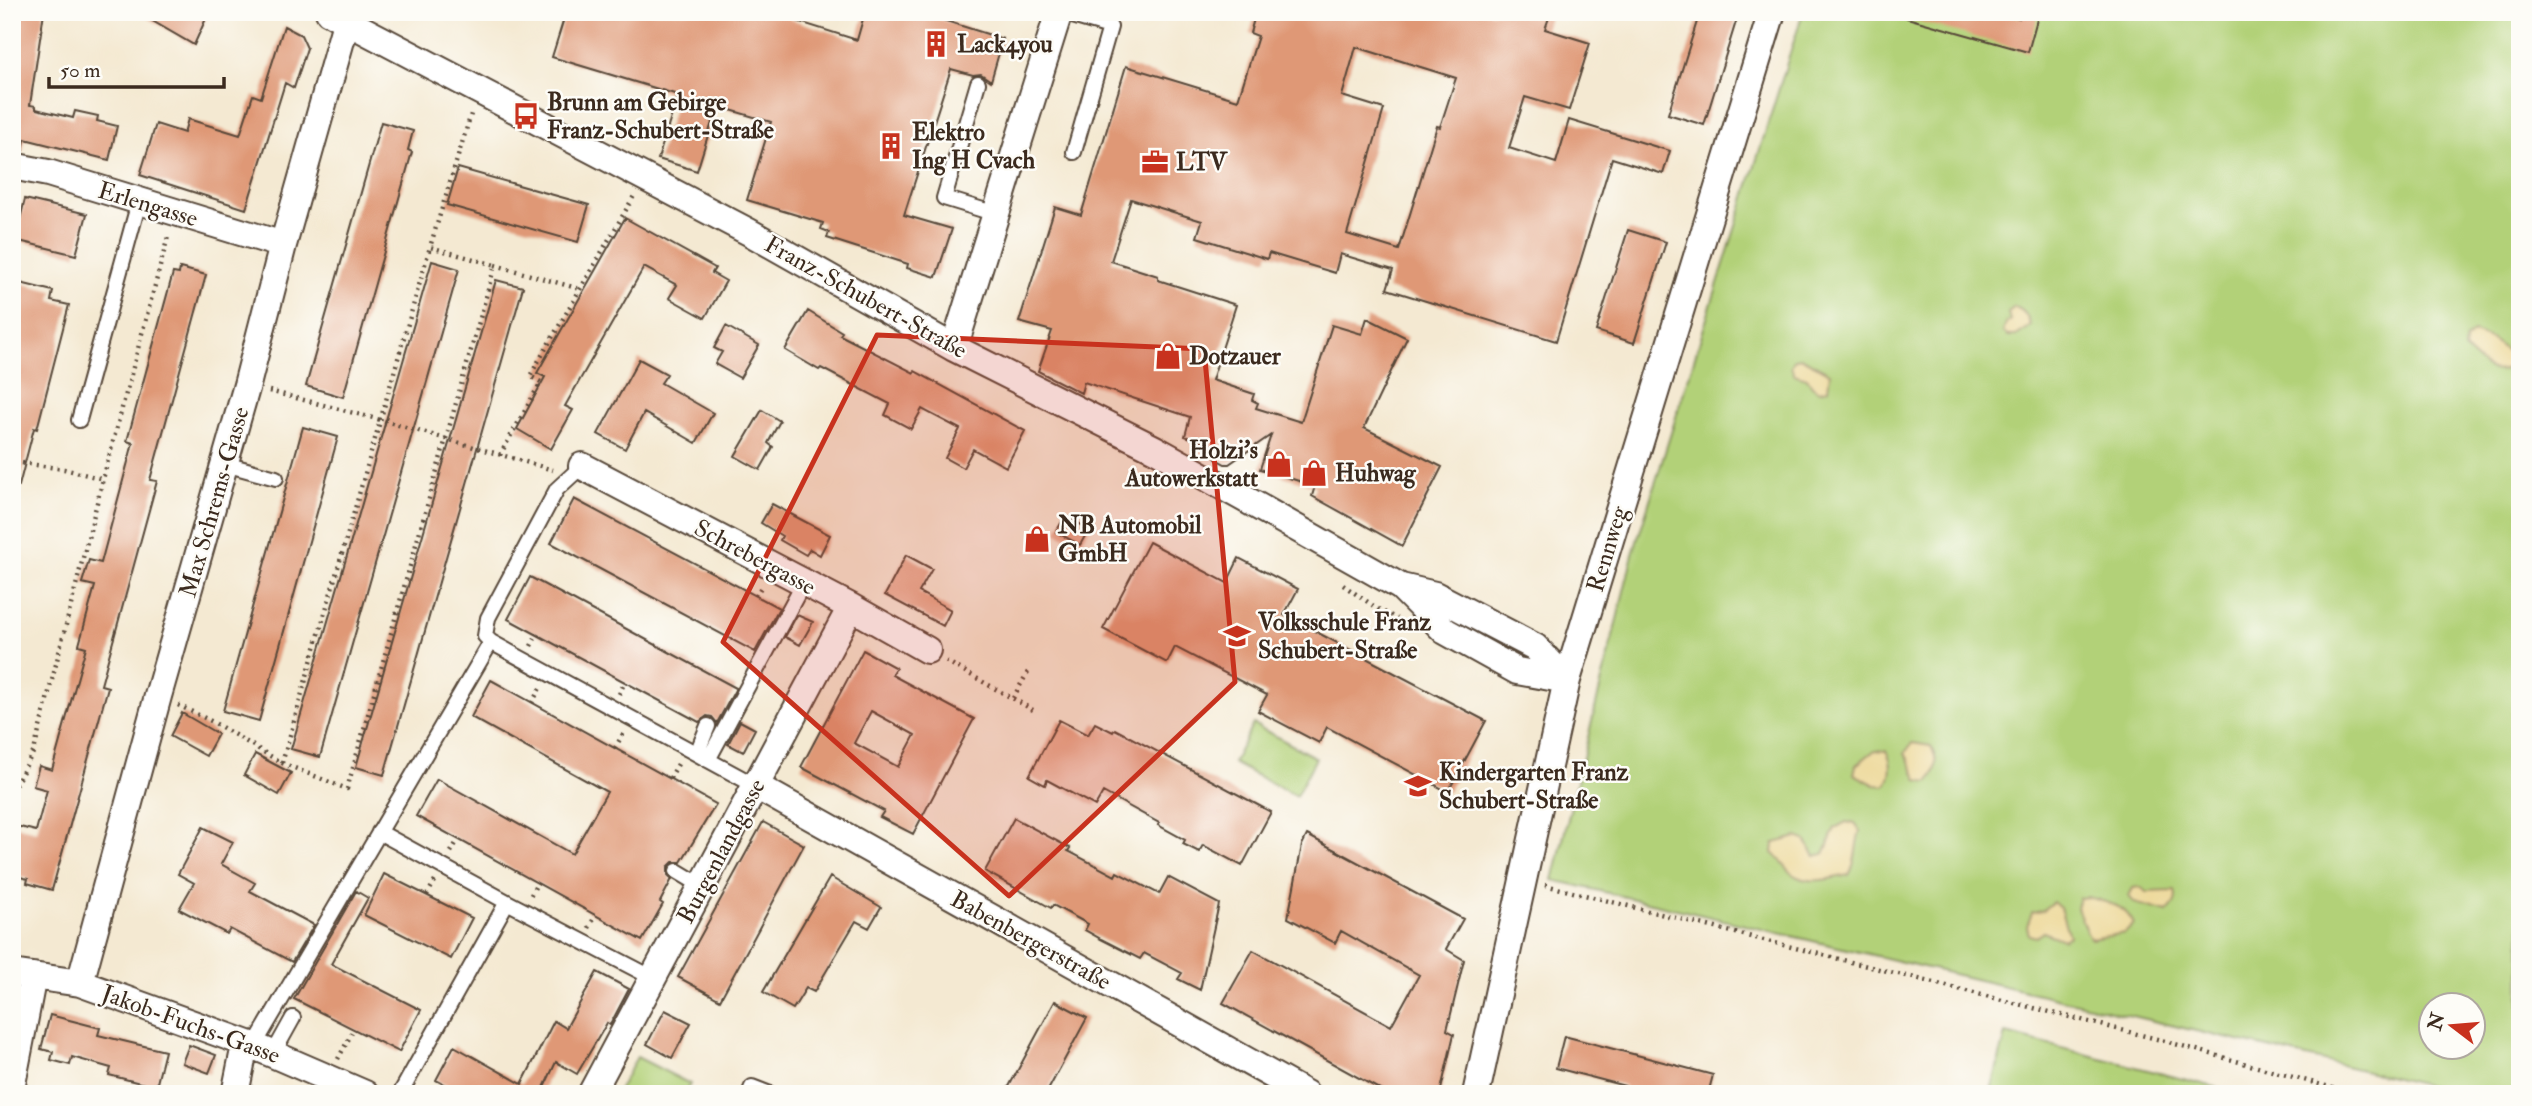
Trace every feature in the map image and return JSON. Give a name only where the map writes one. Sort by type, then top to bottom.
[{"type":"street","points":[[954,348],[1059,12]]},
{"type":"street","name":"Rennweg","points":[[1476,1094],[1538,879],[1567,680],[1772,12]]},
{"type":"street","name":"Franz-Schubert-Straße","points":[[341,15],[749,232],[954,348],[1155,449],[1401,587],[1445,631],[1517,671],[1567,680]]},
{"type":"street","name":"Max Schrems-Gasse","points":[[80,983],[247,385],[341,15]]},
{"type":"street","name":"Erlengasse","points":[[12,166],[48,173],[283,245]]},
{"type":"street","name":"Schrebergasse","points":[[582,466],[851,607],[927,650]]},
{"type":"street","name":"Burgenlandgasse","points":[[591,1094],[851,607]]},
{"type":"street","name":"Babenbergerstraße","points":[[756,786],[1306,1094]]},
{"type":"street","points":[[12,1084],[23,975]]},
{"type":"street","name":"Jakob-Fuchs-Gasse","points":[[23,975],[80,983],[258,1048],[365,1094]]},
{"type":"street","points":[[235,1094],[258,1048]]},
{"type":"lane","points":[[1059,12],[1110,27],[1074,152]]},
{"type":"lane","points":[[978,83],[944,198],[996,214]]},
{"type":"lane","points":[[79,420],[139,202]]},
{"type":"lane","points":[[225,464],[276,478]]},
{"type":"lane","points":[[582,466],[557,489],[488,618],[485,636],[491,642],[756,786]]},
{"type":"lane","points":[[702,757],[804,582]]},
{"type":"lane","points":[[258,1048],[379,832],[491,642]]},
{"type":"lane","points":[[702,757],[708,726]]},
{"type":"lane","points":[[379,832],[653,978]]},
{"type":"lane","points":[[677,871],[702,886]]},
{"type":"lane","points":[[400,1094],[507,902]]},
{"type":"lane","points":[[258,1048],[293,1018]]},
{"type":"lane","points":[[749,1094],[752,1087],[770,1094]]},
{"type":"path","points":[[282,763],[430,247],[478,90]]},
{"type":"path","points":[[500,455],[541,382],[530,376],[634,195],[646,202]]},
{"type":"path","points":[[12,790],[34,751],[174,213]]},
{"type":"path","points":[[430,247],[580,289]]},
{"type":"path","points":[[158,696],[213,722],[282,763],[347,789],[495,265]]},
{"type":"path","points":[[247,385],[381,419],[557,471],[582,466]]},
{"type":"path","points":[[15,462],[103,478]]},
{"type":"path","points":[[1339,582],[1399,621]]},
{"type":"path","points":[[927,650],[1034,710]]},
{"type":"path","points":[[1013,698],[1028,670]]},
{"type":"path","points":[[1538,879],[2161,1040],[2354,1094]]},
{"type":"path","points":[[328,1078],[354,1029]]},
{"type":"highlighted area","points":[[877,335],[1204,349],[1235,682],[1009,896],[723,642]]},
{"type":"green space","points":[[1803,12],[2520,12],[2520,1094],[2464,1094],[1553,880],[1633,554]]},
{"type":"green space","points":[[1253,724],[1316,758],[1296,796],[1233,763]]},
{"type":"green space","points":[[2006,1034],[2242,1094],[1990,1094]]},
{"type":"green space","points":[[637,1057],[690,1084],[685,1094],[616,1094]]},
{"type":"sand","points":[[2014,307],[2025,314],[2031,326],[2016,336],[2008,336],[2003,332],[2006,323],[2010,321],[2008,313]]},
{"type":"sand","points":[[2474,333],[2492,340],[2507,351],[2520,347],[2520,378],[2514,377],[2508,369],[2488,369],[2464,349],[2465,340]]},
{"type":"sand","points":[[1802,358],[1830,373],[1828,389],[1819,391],[1807,378],[1794,374],[1791,366],[1795,359]]},
{"type":"sand","points":[[1912,743],[1931,746],[1936,761],[1928,782],[1918,780],[1905,753]]},
{"type":"sand","points":[[1875,750],[1886,751],[1890,759],[1890,774],[1885,786],[1875,785],[1854,774],[1856,765]]},
{"type":"sand","points":[[1846,822],[1855,824],[1860,831],[1849,875],[1805,880],[1793,874],[1773,853],[1774,843],[1797,837],[1805,840],[1815,856],[1824,854],[1835,828]]},
{"type":"sand","points":[[2140,887],[2147,892],[2175,891],[2176,898],[2167,912],[2134,903],[2129,896],[2133,888]]},
{"type":"sand","points":[[2088,897],[2120,908],[2134,924],[2125,933],[2091,939],[2076,907],[2079,898]]},
{"type":"sand","points":[[2053,902],[2060,908],[2069,936],[2063,940],[2043,932],[2036,937],[2029,935],[2027,926],[2032,913],[2041,911]]},
{"type":"building","points":[[12,12],[44,12],[30,105],[73,118],[75,111],[98,116],[97,121],[117,126],[109,160],[25,139],[23,151],[12,150]]},
{"type":"building","points":[[137,12],[209,12],[194,45]]},
{"type":"building","points":[[566,12],[793,12],[790,19],[857,40],[865,12],[932,12],[930,16],[1003,39],[991,81],[981,74],[973,75],[951,69],[904,215],[952,229],[936,277],[907,268],[908,264],[827,238],[829,232],[821,229],[823,223],[747,200],[771,122],[717,106],[697,171],[658,159],[678,95],[552,57]]},
{"type":"building","points":[[1256,12],[1551,12],[1545,29],[1590,43],[1569,110],[1525,97],[1509,148],[1556,163],[1569,120],[1670,151],[1663,174],[1612,158],[1556,341],[1387,289],[1393,270],[1340,254],[1335,273],[1269,253],[1267,259],[1197,237],[1202,221],[1131,199],[1111,261],[1158,276],[1158,280],[1236,305],[1212,380],[1254,394],[1252,400],[1258,403],[1256,408],[1301,422],[1332,325],[1362,334],[1367,318],[1407,338],[1364,428],[1442,467],[1402,546],[1312,496],[1315,486],[1260,469],[1271,435],[1229,464],[1225,464],[1216,459],[1210,444],[1185,436],[1190,417],[1084,382],[1081,393],[1038,371],[1052,331],[1019,322],[1055,207],[1081,215],[1126,66],[1238,100],[1258,36],[1250,33]],"holes":[[[1356,47],[1456,78],[1440,127],[1437,126],[1399,250],[1347,234],[1384,109],[1342,96]]]},
{"type":"building","points":[[1700,12],[1739,12],[1704,125],[1668,114]]},
{"type":"building","points":[[1908,12],[2000,12],[2019,18],[2020,12],[2039,12],[2028,52],[1907,18]]},
{"type":"building","points":[[284,26],[301,35],[307,48],[294,88],[285,83],[246,209],[140,175],[156,124],[184,133],[188,119],[240,135],[253,95],[261,98]]},
{"type":"building","points":[[381,122],[413,131],[408,150],[412,152],[343,397],[306,386]]},
{"type":"building","points":[[458,168],[589,205],[578,242],[447,205]]},
{"type":"building","points":[[25,199],[87,214],[76,255],[15,240]]},
{"type":"building","points":[[625,218],[715,268],[712,273],[726,281],[705,318],[669,298],[677,285],[644,267],[565,406],[573,410],[551,449],[517,429],[545,377],[537,373]]},
{"type":"building","points":[[1628,230],[1666,242],[1634,343],[1596,331]]},
{"type":"building","points":[[432,261],[459,269],[320,757],[291,749]]},
{"type":"building","points":[[180,268],[206,275],[150,480],[157,481],[101,685],[108,687],[52,890],[27,883],[28,879],[12,875],[12,839],[16,826],[36,831],[47,790],[33,786],[39,766],[52,770],[86,647],[79,645],[95,586],[82,583],[89,560],[101,563],[133,443],[127,441],[173,273],[179,274]]},
{"type":"building","points":[[496,280],[523,287],[384,775],[356,767]]},
{"type":"building","points":[[12,281],[53,291],[51,301],[69,305],[37,429],[34,428],[19,486],[12,485]]},
{"type":"building","points":[[808,311],[842,332],[840,335],[914,373],[915,371],[1025,431],[1006,467],[973,449],[963,468],[945,458],[960,429],[922,409],[911,429],[885,415],[890,404],[821,368],[819,370],[785,350]]},
{"type":"building","points":[[726,326],[759,345],[740,378],[715,364],[722,352],[714,348]]},
{"type":"building","points":[[639,359],[667,374],[661,383],[713,413],[696,443],[644,413],[625,449],[598,434]]},
{"type":"building","points":[[762,410],[780,421],[768,443],[773,447],[760,470],[735,456]]},
{"type":"building","points":[[303,427],[338,437],[259,721],[223,711]]},
{"type":"building","points":[[574,499],[779,608],[755,652],[551,543]]},
{"type":"building","points":[[772,504],[830,535],[820,555],[810,549],[806,555],[780,540],[782,536],[761,523]]},
{"type":"building","points":[[1065,516],[1089,529],[1080,545],[1056,532]]},
{"type":"building","name":"Volksschule Franz Schubert-Straße","points":[[1149,542],[1227,583],[1239,558],[1298,589],[1284,615],[1486,721],[1448,792],[1327,727],[1319,743],[1258,711],[1267,695],[1175,647],[1167,663],[1103,629]]},
{"type":"building","points":[[906,555],[932,569],[919,592],[951,610],[943,626],[885,595]]},
{"type":"building","points":[[530,577],[736,688],[717,723],[707,716],[699,722],[508,619]]},
{"type":"building","points":[[797,615],[813,622],[800,645],[785,637]]},
{"type":"building","points":[[863,650],[896,668],[892,675],[974,719],[913,834],[880,817],[884,811],[801,767]],"holes":[[[871,711],[915,735],[898,767],[854,743]]]},
{"type":"building","points":[[491,680],[716,804],[681,862],[673,862],[668,867],[668,875],[672,879],[660,902],[663,904],[642,941],[416,816],[437,779],[572,854],[607,792],[471,717]]},
{"type":"building","points":[[182,713],[218,734],[206,756],[170,736]]},
{"type":"building","points":[[1059,720],[1088,735],[1095,723],[1113,732],[1115,729],[1271,812],[1242,866],[1203,845],[1199,852],[1183,844],[1185,840],[1158,825],[1159,823],[1103,792],[1095,806],[1047,780],[1045,785],[1029,776]]},
{"type":"building","points":[[740,721],[755,729],[743,752],[728,744]]},
{"type":"building","points":[[255,754],[291,773],[279,795],[244,775]]},
{"type":"building","points":[[1014,818],[1115,876],[1117,872],[1159,894],[1168,877],[1219,904],[1200,990],[1178,979],[1182,973],[1144,953],[1140,959],[1101,939],[1085,930],[1088,924],[1053,905],[1051,908],[985,871]]},
{"type":"building","points":[[763,822],[804,845],[720,1000],[678,977]]},
{"type":"building","points":[[203,827],[233,842],[221,864],[255,883],[250,891],[314,925],[292,962],[230,929],[227,934],[179,909],[194,883],[178,874]]},
{"type":"building","points":[[1307,835],[1463,919],[1446,949],[1464,960],[1447,1030],[1454,1034],[1440,1094],[1388,1094],[1223,1003],[1253,950],[1391,1026],[1419,975],[1341,931],[1335,943],[1288,918],[1302,845]]},
{"type":"building","points":[[384,874],[472,918],[451,959],[364,915]]},
{"type":"building","points":[[830,877],[881,907],[869,928],[856,921],[814,992],[806,988],[793,1009],[763,992]]},
{"type":"building","points":[[356,891],[368,898],[331,964],[421,1010],[399,1052],[294,999]]},
{"type":"building","points":[[597,972],[629,989],[610,1025],[607,1023],[577,1074],[556,1062],[541,1094],[450,1094],[447,1086],[436,1080],[454,1046],[522,1084],[554,1021],[566,1028]]},
{"type":"building","points":[[1055,1001],[1087,1018],[1046,1094],[1005,1094]]},
{"type":"building","points":[[665,1010],[691,1023],[672,1058],[647,1044]]},
{"type":"building","points":[[50,1015],[100,1028],[98,1035],[165,1051],[156,1087],[109,1075],[111,1068],[72,1057],[70,1065],[51,1060],[53,1052],[41,1049]]},
{"type":"building","points":[[1564,1036],[1713,1075],[1708,1094],[1623,1094],[1625,1086],[1556,1068]]},
{"type":"building","points":[[189,1045],[216,1055],[209,1073],[182,1063]]},
{"type":"place","name":"Lack4you","points":[[936,44]]},
{"type":"place","name":"Brunn am Gebirge Franz-Schubert-Straße","points":[[526,116]]},
{"type":"place","name":"Elektro Ing H Cvach","points":[[891,146]]},
{"type":"place","name":"LTV","points":[[1155,162]]},
{"type":"place","name":"Dotzauer","points":[[1168,356]]},
{"type":"place","name":"Holzi's Autowerkstatt","points":[[1279,464]]},
{"type":"place","name":"Huhwag","points":[[1314,473]]},
{"type":"place","name":"NB Automobil GmbH","points":[[1037,539]]},
{"type":"place","name":"Volksschule Franz Schubert-Straße","points":[[1237,636]]},
{"type":"place","name":"Kindergarten Franz Schubert-Straße","points":[[1418,786]]}]
